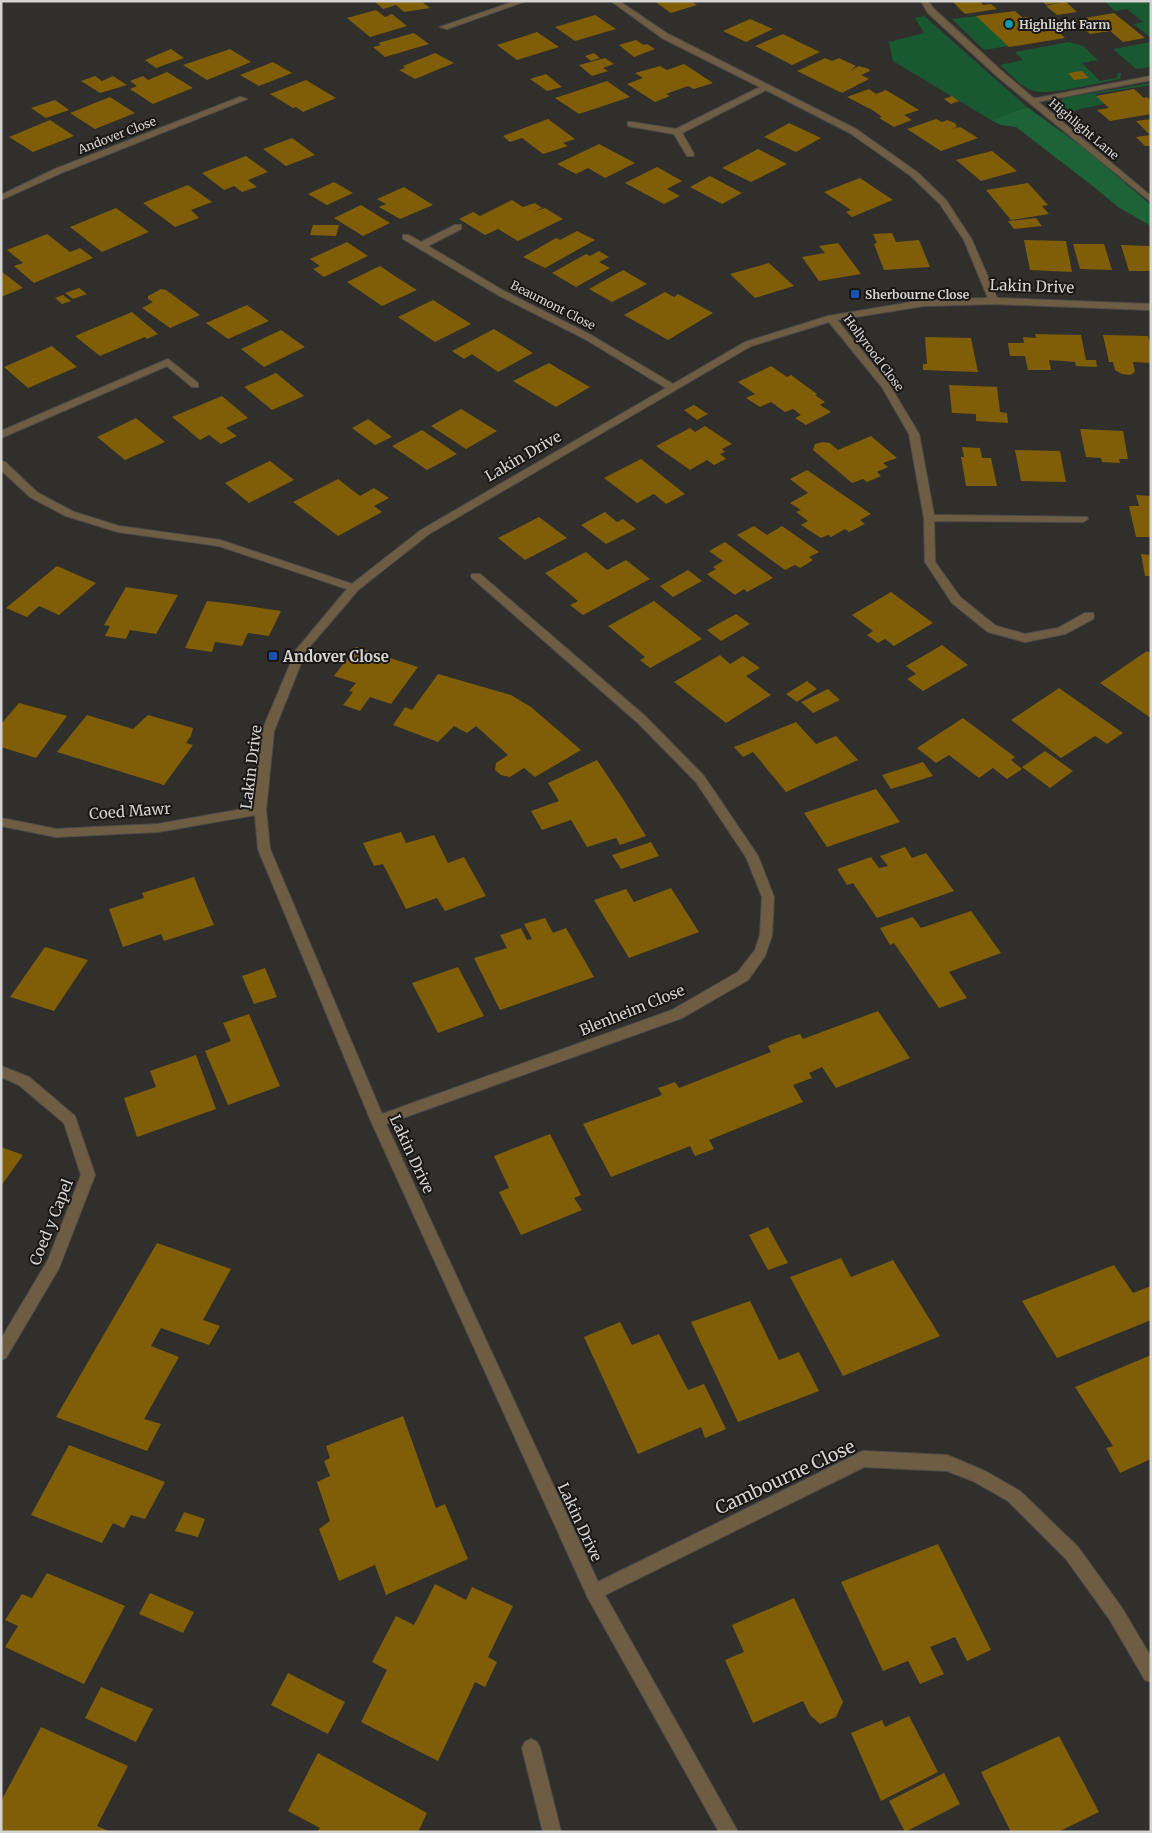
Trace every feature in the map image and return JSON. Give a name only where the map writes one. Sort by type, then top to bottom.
[{"type":"street","points":[[444,27],[523,1]]},
{"type":"street","points":[[614,1],[666,36],[853,131],[914,174],[943,202],[968,240],[994,301]]},
{"type":"street","name":"Highlight Lane","points":[[924,1],[931,11],[1002,76],[1151,200]]},
{"type":"street","points":[[1032,101],[1151,78]]},
{"type":"street","points":[[631,124],[677,132],[767,86]]},
{"type":"street","name":"Andover Close","points":[[1,198],[58,171],[244,99]]},
{"type":"street","points":[[677,132],[690,154]]},
{"type":"street","points":[[421,246],[458,227]]},
{"type":"street","name":"Beaumont Close","points":[[406,237],[501,293],[588,337],[672,387]]},
{"type":"street","name":"Lakin Drive","points":[[729,1832],[594,1592],[378,1121],[264,849],[260,810],[268,731],[301,650],[354,588],[425,532],[748,344],[831,318],[924,302],[994,301],[1151,307]]},
{"type":"street","name":"Hollyrood Close","points":[[831,318],[886,386],[914,434],[929,518],[930,562],[956,600],[992,629],[1026,638],[1061,631],[1089,616]]},
{"type":"street","points":[[1,435],[168,362],[195,385]]},
{"type":"street","points":[[1,464],[34,495],[70,514],[118,529],[220,543],[354,588]]},
{"type":"street","points":[[929,518],[1083,519]]},
{"type":"street","name":"Blenheim Close","points":[[378,1121],[677,1014],[743,976],[761,952],[766,935],[768,897],[752,856],[700,779],[641,719],[476,576]]},
{"type":"street","name":"Coed Mawr","points":[[1,822],[56,832],[158,828],[260,810]]},
{"type":"street","name":"Coed y Capel","points":[[1,1071],[24,1081],[70,1120],[88,1174],[54,1263],[1,1353]]},
{"type":"street","name":"Cambourne Close","points":[[594,1592],[863,1459],[947,1463],[979,1476],[1014,1496],[1072,1553],[1116,1614],[1151,1674]]},
{"type":"street","points":[[531,1748],[552,1832]]},
{"type":"green space","points":[[1104,1],[1146,1],[1151,5],[1151,38],[1134,24],[1143,22],[1127,9],[1115,11]]},
{"type":"green space","points":[[924,16],[1027,107],[991,120],[893,61],[889,42],[924,33],[915,18]]},
{"type":"green space","points":[[977,16],[1008,46],[984,50],[952,19]]},
{"type":"green space","points":[[1069,42],[1083,46],[1098,60],[1082,63],[1100,81],[1116,78],[1118,73],[1121,73],[1120,79],[1052,92],[1042,92],[1025,87],[1000,65],[1023,60],[1015,52]]},
{"type":"green space","points":[[1151,42],[1151,67],[1136,69],[1113,49]]},
{"type":"green space","points":[[1151,83],[1151,85],[1095,94],[1104,104],[1076,110],[1066,116],[1057,104],[1063,98]]},
{"type":"green space","points":[[1027,107],[1084,148],[1151,205],[1151,226],[1118,207],[1016,127],[1001,125],[991,120]]},
{"type":"building","points":[[374,1],[421,1],[430,8],[404,12],[396,5],[383,9]]},
{"type":"building","points":[[654,1],[692,1],[697,5],[671,13]]},
{"type":"building","points":[[952,1],[980,1],[983,5],[991,4],[997,9],[965,14]]},
{"type":"building","points":[[1042,1],[1065,1],[1077,12],[1057,15],[1046,6],[1062,2],[1046,5]]},
{"type":"building","points":[[376,10],[385,17],[392,14],[407,26],[370,37],[347,18]]},
{"type":"building","name":"Highlight Farm","points":[[1015,11],[1023,18],[1027,17],[1043,32],[1056,29],[1065,38],[1009,47],[976,16]]},
{"type":"building","points":[[1114,13],[1145,38],[1123,42],[1110,31],[1090,34],[1073,20]]},
{"type":"building","points":[[595,15],[616,29],[575,41],[555,27]]},
{"type":"building","points":[[750,19],[773,29],[746,42],[723,31]]},
{"type":"building","points":[[537,32],[559,47],[517,60],[497,45]]},
{"type":"building","points":[[414,33],[429,44],[385,57],[373,47],[381,45],[378,43]]},
{"type":"building","points":[[783,34],[820,52],[792,65],[755,46]]},
{"type":"building","points":[[636,40],[655,49],[634,57],[619,45]]},
{"type":"building","points":[[171,49],[184,58],[156,68],[145,60]]},
{"type":"building","points":[[230,49],[251,62],[207,80],[183,65]]},
{"type":"building","points":[[435,53],[454,63],[415,79],[399,70],[405,68],[403,66]]},
{"type":"building","points":[[594,53],[600,58],[591,61],[585,56]]},
{"type":"building","points":[[605,58],[614,64],[603,68],[608,71],[592,76],[579,65]]},
{"type":"building","points":[[825,58],[832,61],[839,58],[856,66],[850,71],[859,66],[869,69],[870,71],[861,75],[869,79],[842,93],[797,71]]},
{"type":"building","points":[[273,62],[292,73],[259,86],[240,75]]},
{"type":"building","points":[[684,64],[713,83],[694,89],[688,86],[666,94],[670,96],[655,102],[627,84],[643,78],[635,73],[660,66],[667,70]]},
{"type":"building","points":[[1082,71],[1089,78],[1074,80],[1068,73]]},
{"type":"building","points":[[167,72],[193,88],[153,104],[130,89],[137,86],[130,81],[143,76],[148,80]]},
{"type":"building","points":[[546,74],[562,87],[547,91],[530,79]]},
{"type":"building","points":[[95,76],[102,81],[113,76],[127,85],[100,93],[81,81]]},
{"type":"building","points":[[306,80],[336,98],[303,112],[270,94]]},
{"type":"building","points":[[607,81],[630,97],[579,114],[555,98]]},
{"type":"building","points":[[869,89],[876,94],[886,90],[919,110],[904,115],[912,120],[894,127],[879,118],[882,117],[874,111],[847,97]]},
{"type":"building","points":[[1134,89],[1144,98],[1147,97],[1151,100],[1151,114],[1110,121],[1097,110],[1109,108],[1096,96]]},
{"type":"building","points":[[952,96],[959,101],[951,104],[944,99]]},
{"type":"building","points":[[110,97],[135,113],[95,129],[70,113]]},
{"type":"building","points":[[55,100],[69,110],[46,118],[31,108]]},
{"type":"building","points":[[548,119],[575,139],[563,143],[568,146],[543,154],[522,138],[510,142],[503,136]]},
{"type":"building","points":[[936,119],[942,122],[947,120],[955,123],[957,127],[952,129],[960,127],[978,138],[941,151],[907,129]]},
{"type":"building","points":[[1151,119],[1151,146],[1145,146],[1136,137],[1150,135],[1136,121]]},
{"type":"building","points":[[50,120],[74,136],[33,152],[9,137]]},
{"type":"building","points":[[789,123],[821,138],[796,152],[764,137]]},
{"type":"building","points":[[292,138],[315,155],[286,166],[263,149]]},
{"type":"building","points":[[599,144],[635,163],[605,178],[588,168],[576,174],[557,164]]},
{"type":"building","points":[[758,149],[787,164],[751,182],[722,168]]},
{"type":"building","points":[[992,151],[1017,171],[981,181],[956,160]]},
{"type":"building","points":[[246,156],[268,172],[248,180],[257,187],[242,192],[234,186],[224,190],[202,173]]},
{"type":"building","points":[[657,167],[682,181],[667,189],[680,196],[664,204],[625,183]]},
{"type":"building","points":[[710,176],[742,193],[722,204],[690,187]]},
{"type":"building","points":[[860,178],[893,200],[852,217],[846,212],[851,210],[824,192]]},
{"type":"building","points":[[334,182],[353,193],[327,205],[308,194]]},
{"type":"building","points":[[1028,183],[1048,205],[1042,206],[1049,214],[1011,220],[986,190]]},
{"type":"building","points":[[188,185],[212,202],[191,210],[199,218],[175,227],[143,203]]},
{"type":"building","points":[[404,187],[433,205],[400,219],[379,207],[386,204],[377,199]]},
{"type":"building","points":[[512,200],[523,207],[535,203],[542,208],[533,212],[545,208],[563,219],[518,241],[498,229],[485,235],[459,219],[473,212],[480,216]]},
{"type":"building","points":[[361,205],[390,223],[363,236],[334,218]]},
{"type":"building","points":[[116,208],[149,232],[102,252],[70,227]]},
{"type":"building","points":[[1036,218],[1042,226],[1014,229],[1008,221]]},
{"type":"building","points":[[313,225],[339,225],[336,236],[310,235]]},
{"type":"building","points":[[577,231],[595,240],[545,268],[523,257],[556,238],[560,240]]},
{"type":"building","points":[[892,233],[896,242],[919,240],[930,267],[884,270],[874,244],[877,243],[873,234]]},
{"type":"building","points":[[47,234],[70,252],[80,248],[93,258],[34,283],[14,266],[23,263],[7,250]]},
{"type":"building","points":[[1024,240],[1066,241],[1072,272],[1030,270]]},
{"type":"building","points":[[347,242],[368,256],[324,277],[313,269],[320,266],[310,259]]},
{"type":"building","points":[[838,243],[861,274],[819,281],[802,257],[825,253],[819,246]]},
{"type":"building","points":[[1073,244],[1104,244],[1112,270],[1080,269]]},
{"type":"building","points":[[1121,245],[1151,246],[1151,271],[1129,271]]},
{"type":"building","points":[[599,251],[609,257],[599,262],[610,268],[576,287],[552,273],[586,254],[590,256]]},
{"type":"building","points":[[769,263],[794,286],[755,298],[730,274]]},
{"type":"building","points":[[380,266],[417,290],[382,306],[347,282]]},
{"type":"building","points":[[623,270],[647,284],[612,302],[589,289]]},
{"type":"building","points":[[1,271],[23,288],[1,297]]},
{"type":"building","points":[[79,288],[87,294],[73,299],[65,293]]},
{"type":"building","points":[[161,289],[166,290],[200,315],[170,328],[142,308],[153,302],[148,299],[148,296]]},
{"type":"building","points":[[665,292],[674,297],[678,294],[713,313],[668,340],[624,315]]},
{"type":"building","points":[[63,295],[71,301],[62,304],[55,298]]},
{"type":"building","points":[[433,300],[471,324],[435,342],[398,317]]},
{"type":"building","points":[[247,305],[269,321],[228,339],[206,323]]},
{"type":"building","points":[[132,312],[158,334],[147,339],[145,337],[100,356],[75,336]]},
{"type":"building","points":[[494,329],[533,353],[498,372],[472,354],[464,359],[452,351]]},
{"type":"building","points":[[281,330],[305,347],[264,367],[241,349]]},
{"type":"building","points":[[1035,334],[1081,335],[1086,360],[1096,360],[1097,367],[1076,366],[1075,362],[1049,360],[1051,370],[1028,370],[1025,356],[1010,356],[1008,343],[1024,343],[1023,337],[1036,338]]},
{"type":"building","points":[[1103,335],[1148,336],[1151,346],[1151,363],[1133,362],[1135,372],[1130,375],[1122,374],[1115,370],[1113,362],[1109,362]]},
{"type":"building","points":[[925,337],[971,338],[978,372],[923,370],[923,364],[927,364]]},
{"type":"building","points":[[52,346],[77,367],[28,388],[4,367]]},
{"type":"building","points":[[549,363],[590,387],[556,407],[513,381]]},
{"type":"building","points":[[771,366],[787,377],[791,375],[817,394],[815,395],[825,402],[820,405],[831,412],[806,425],[795,418],[801,415],[793,409],[785,412],[771,402],[760,407],[746,398],[755,394],[738,382]]},
{"type":"building","points":[[276,373],[304,396],[272,410],[244,387]]},
{"type":"building","points":[[949,385],[997,387],[1000,412],[1007,413],[1008,423],[976,421],[976,414],[952,413]]},
{"type":"building","points":[[222,396],[248,418],[226,428],[237,436],[221,444],[209,435],[200,440],[172,417]]},
{"type":"building","points":[[694,405],[708,414],[697,420],[684,410]]},
{"type":"building","points":[[461,409],[497,431],[466,449],[431,426]]},
{"type":"building","points":[[136,418],[165,442],[125,460],[97,437]]},
{"type":"building","points":[[368,419],[392,437],[375,445],[352,428]]},
{"type":"building","points":[[705,426],[732,444],[722,449],[725,452],[720,454],[726,459],[714,465],[707,460],[690,470],[656,446],[690,428],[695,432]]},
{"type":"building","points":[[1080,429],[1123,431],[1128,459],[1119,459],[1120,463],[1102,462],[1101,458],[1086,457]]},
{"type":"building","points":[[422,430],[457,454],[427,470],[392,446]]},
{"type":"building","points":[[871,436],[897,458],[883,463],[888,467],[877,472],[881,476],[867,482],[863,479],[852,483],[813,450],[815,444],[823,442],[830,443],[838,450]]},
{"type":"building","points":[[962,447],[980,448],[982,458],[991,458],[997,486],[966,486],[961,457],[964,457]]},
{"type":"building","points":[[1015,450],[1060,451],[1066,482],[1021,481]]},
{"type":"building","points":[[641,459],[685,494],[666,504],[654,494],[637,503],[604,478]]},
{"type":"building","points":[[270,461],[294,480],[249,503],[225,483]]},
{"type":"building","points":[[807,470],[871,514],[860,520],[865,524],[849,532],[845,529],[831,537],[828,535],[821,538],[801,525],[808,521],[796,512],[801,510],[790,503],[808,493],[790,479]]},
{"type":"building","points":[[338,479],[360,496],[374,488],[389,498],[374,506],[382,512],[338,536],[293,502]]},
{"type":"building","points":[[1136,495],[1151,496],[1151,537],[1136,537],[1129,506],[1139,506]]},
{"type":"building","points":[[605,512],[617,522],[623,519],[636,529],[606,544],[581,525]]},
{"type":"building","points":[[539,517],[567,538],[525,560],[498,538]]},
{"type":"building","points":[[754,526],[767,535],[782,526],[819,552],[809,557],[813,560],[800,568],[795,565],[785,570],[737,535]]},
{"type":"building","points":[[725,542],[773,578],[747,592],[744,589],[735,595],[707,574],[716,569],[713,567],[723,561],[709,551]]},
{"type":"building","points":[[586,552],[607,570],[626,560],[650,579],[583,615],[570,605],[578,601],[545,573]]},
{"type":"building","points":[[1141,554],[1151,555],[1151,576],[1145,576]]},
{"type":"building","points":[[57,566],[96,583],[59,615],[39,606],[27,617],[6,608]]},
{"type":"building","points":[[688,570],[702,581],[673,597],[660,586]]},
{"type":"building","points":[[126,587],[178,595],[156,634],[130,630],[126,639],[105,636],[110,626],[104,625]]},
{"type":"building","points":[[891,592],[933,623],[894,646],[885,639],[878,643],[867,635],[873,631],[852,615]]},
{"type":"building","points":[[207,601],[281,611],[269,636],[248,633],[242,646],[215,642],[212,652],[185,648]]},
{"type":"building","points":[[654,601],[702,639],[650,668],[640,660],[645,657],[608,626]]},
{"type":"building","points":[[736,614],[750,624],[721,641],[707,630]]},
{"type":"building","points":[[942,645],[968,665],[923,691],[907,679],[916,674],[906,666]]},
{"type":"building","points":[[356,647],[418,667],[391,704],[370,697],[360,711],[343,705],[353,692],[349,691],[356,683],[334,676]]},
{"type":"building","points":[[1147,651],[1151,653],[1151,718],[1100,683]]},
{"type":"building","points":[[720,655],[730,664],[743,656],[760,668],[746,676],[771,695],[726,723],[674,682]]},
{"type":"building","points":[[438,674],[511,695],[531,707],[581,750],[535,777],[524,768],[510,777],[501,775],[495,770],[496,763],[508,755],[476,726],[467,733],[454,726],[438,742],[393,725],[405,707],[412,710]]},
{"type":"building","points":[[807,681],[817,689],[797,702],[786,694]]},
{"type":"building","points":[[1059,688],[1123,733],[1107,744],[1095,736],[1061,758],[1011,720]]},
{"type":"building","points":[[828,689],[840,700],[813,713],[801,702]]},
{"type":"building","points":[[19,703],[67,716],[36,758],[1,747],[1,724]]},
{"type":"building","points":[[87,715],[133,729],[148,715],[193,728],[191,736],[186,743],[193,745],[164,785],[57,752]]},
{"type":"building","points":[[963,718],[1015,757],[1011,760],[1022,769],[1007,779],[993,768],[979,778],[949,755],[936,763],[917,748]]},
{"type":"building","points":[[796,722],[816,744],[836,736],[858,760],[786,792],[753,752],[743,757],[734,747]]},
{"type":"building","points":[[1045,751],[1073,771],[1050,788],[1022,767]]},
{"type":"building","points":[[597,760],[646,836],[620,845],[616,838],[587,847],[571,820],[542,830],[531,811],[559,801],[548,783]]},
{"type":"building","points":[[923,762],[933,776],[891,789],[882,775]]},
{"type":"building","points":[[876,789],[900,822],[827,847],[804,813]]},
{"type":"building","points":[[401,832],[406,843],[434,835],[448,863],[464,857],[486,896],[445,911],[437,898],[406,909],[383,864],[374,866],[363,843]]},
{"type":"building","points":[[651,842],[659,856],[621,869],[612,855]]},
{"type":"building","points":[[905,847],[912,858],[926,853],[954,891],[877,918],[853,883],[847,885],[837,869],[871,857],[879,868],[888,866],[880,856]]},
{"type":"building","points":[[194,877],[214,925],[164,941],[161,934],[123,947],[109,909],[144,898],[142,893]]},
{"type":"building","points":[[671,888],[699,932],[629,958],[594,900],[626,889],[634,902]]},
{"type":"building","points":[[971,911],[1001,953],[949,972],[967,998],[939,1008],[894,943],[890,945],[880,928],[913,917],[921,928]]},
{"type":"building","points":[[545,918],[553,933],[566,928],[594,977],[500,1010],[474,958],[507,948],[500,935],[521,928],[527,940],[532,939],[524,924]]},
{"type":"building","points":[[45,947],[88,960],[54,1011],[10,997]]},
{"type":"building","points":[[458,967],[484,1016],[438,1033],[412,983]]},
{"type":"building","points":[[265,968],[277,997],[254,1004],[242,976]]},
{"type":"building","points":[[878,1011],[910,1058],[836,1088],[822,1067],[809,1073],[812,1078],[793,1085],[803,1102],[709,1140],[714,1149],[695,1156],[690,1146],[611,1177],[583,1124],[662,1095],[658,1088],[675,1082],[679,1088],[771,1052],[768,1046],[787,1038],[800,1034],[803,1039]]},
{"type":"building","points":[[249,1014],[280,1086],[228,1105],[205,1051],[231,1041],[223,1023]]},
{"type":"building","points":[[196,1055],[216,1109],[137,1137],[124,1098],[156,1087],[150,1071]]},
{"type":"building","points":[[550,1134],[581,1195],[574,1198],[582,1210],[521,1235],[499,1192],[509,1188],[494,1156]]},
{"type":"building","points":[[1,1147],[23,1155],[1,1186]]},
{"type":"building","points":[[768,1227],[788,1263],[768,1270],[749,1235]]},
{"type":"building","points":[[157,1243],[231,1269],[203,1320],[220,1326],[209,1345],[161,1328],[151,1346],[179,1357],[144,1419],[161,1424],[147,1451],[56,1417]]},
{"type":"building","points":[[841,1258],[851,1277],[893,1260],[940,1336],[843,1376],[790,1277]]},
{"type":"building","points":[[1114,1265],[1133,1293],[1151,1286],[1151,1320],[1057,1358],[1022,1301]]},
{"type":"building","points":[[750,1301],[779,1360],[799,1352],[819,1391],[738,1422],[691,1322]]},
{"type":"building","points":[[620,1322],[632,1345],[659,1334],[688,1390],[704,1384],[726,1429],[705,1438],[701,1427],[638,1454],[584,1337]]},
{"type":"building","points":[[1151,1355],[1151,1459],[1120,1473],[1106,1448],[1113,1446],[1075,1387]]},
{"type":"building","points":[[403,1416],[436,1508],[445,1504],[468,1559],[386,1595],[375,1565],[339,1581],[319,1529],[330,1521],[317,1482],[330,1476],[324,1461],[330,1458],[326,1446]]},
{"type":"building","points":[[69,1445],[165,1482],[145,1519],[131,1515],[124,1528],[113,1523],[102,1543],[31,1515]]},
{"type":"building","points":[[184,1512],[205,1519],[198,1537],[175,1531]]},
{"type":"building","points":[[938,1544],[991,1650],[967,1661],[955,1637],[930,1647],[944,1674],[920,1684],[908,1661],[883,1671],[841,1582]]},
{"type":"building","points":[[47,1573],[125,1606],[84,1684],[5,1647],[18,1626],[5,1620],[22,1594],[32,1598]]},
{"type":"building","points":[[435,1584],[466,1600],[472,1587],[513,1606],[488,1657],[497,1662],[485,1687],[475,1682],[438,1761],[361,1722],[387,1670],[372,1662],[396,1616],[414,1625]]},
{"type":"building","points":[[150,1593],[194,1612],[183,1633],[139,1614]]},
{"type":"building","points":[[794,1598],[843,1702],[836,1717],[820,1724],[810,1715],[803,1701],[753,1723],[725,1660],[744,1652],[732,1625]]},
{"type":"building","points":[[288,1673],[345,1702],[328,1734],[271,1705]]},
{"type":"building","points":[[101,1687],[153,1709],[136,1742],[85,1718]]},
{"type":"building","points":[[909,1716],[938,1772],[881,1801],[851,1733],[882,1720],[885,1727]]},
{"type":"building","points":[[41,1727],[128,1766],[97,1826],[111,1832],[1,1832],[1,1801]]},
{"type":"building","points":[[1059,1736],[1099,1812],[1058,1832],[1011,1832],[981,1772]]},
{"type":"building","points":[[318,1753],[427,1813],[418,1832],[317,1832],[320,1828],[288,1811]]},
{"type":"building","points":[[944,1773],[960,1804],[905,1832],[889,1801]]},
{"type":"place","name":"Highlight Farm","points":[[1009,24]]},
{"type":"place","name":"Sherbourne Close","points":[[855,294]]},
{"type":"place","name":"Andover Close","points":[[273,656]]}]
